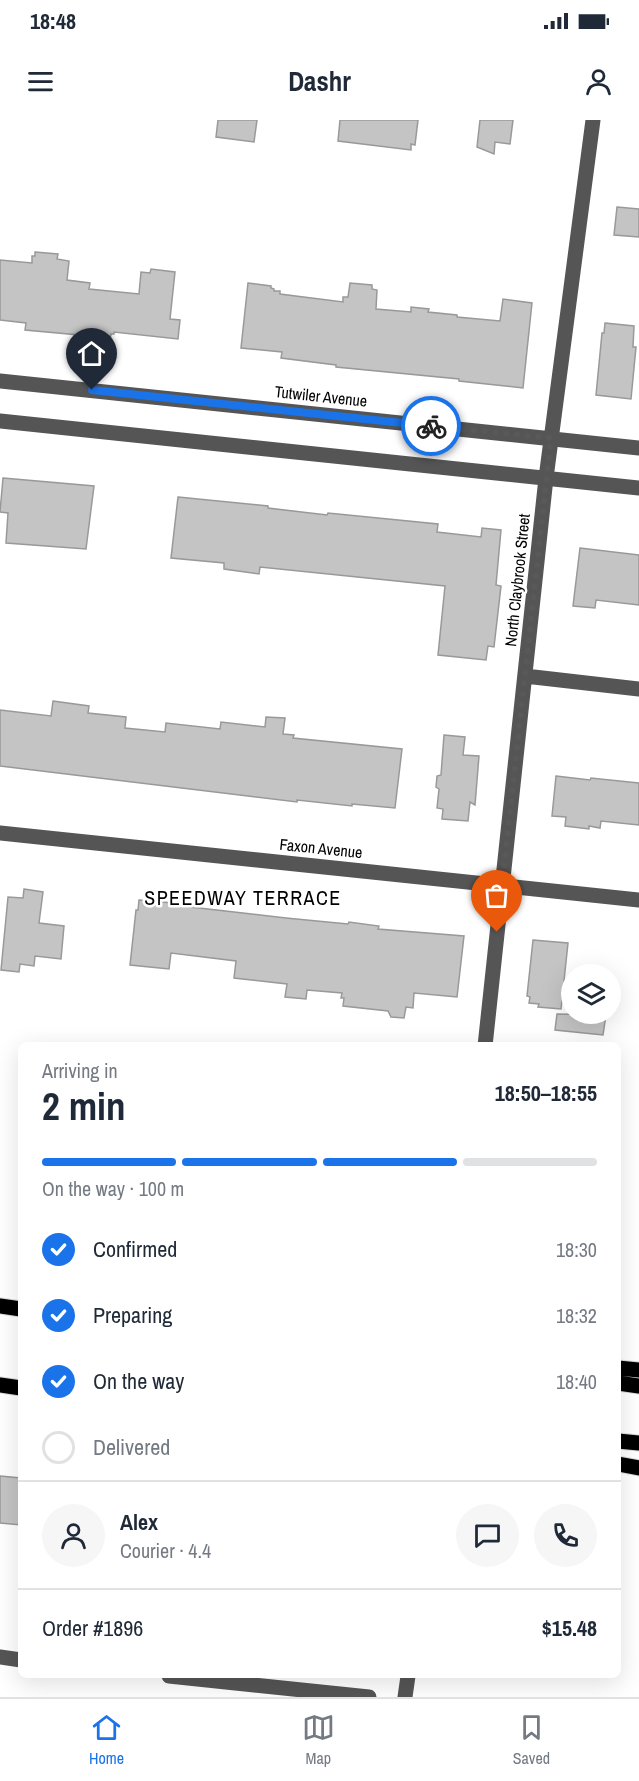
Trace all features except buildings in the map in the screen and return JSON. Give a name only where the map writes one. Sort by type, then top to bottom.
[{"type":"main road","points":[[0,1306],[18,1309]]},
{"type":"main road","points":[[621,1368],[639,1370]]},
{"type":"main road","points":[[621,1383],[639,1386]]},
{"type":"main road","points":[[0,1385],[18,1388]]},
{"type":"main road","points":[[621,1441],[639,1443]]},
{"type":"main road","points":[[621,1465],[639,1468]]},
{"type":"street","name":"North Claybrook Street","points":[[485,1042],[546,477],[593,120]]},
{"type":"street","name":"Tutwiler Avenue","points":[[0,381],[639,448]]},
{"type":"street","points":[[0,421],[639,488]]},
{"type":"street","points":[[525,676],[639,690]]},
{"type":"street","name":"Faxon Avenue","points":[[0,833],[639,900]]},
{"type":"street","points":[[0,1657],[18,1660]]},
{"type":"street","points":[[188,1678],[369,1697]]},
{"type":"street","points":[[405,1697],[408,1678]]},
{"type":"way so far","points":[[431,426],[551,438],[497,932]]},
{"type":"district","name":"SPEEDWAY TERRACE","points":[[243,897]]},
{"type":"route","points":[[92,390],[431,426]]}]
